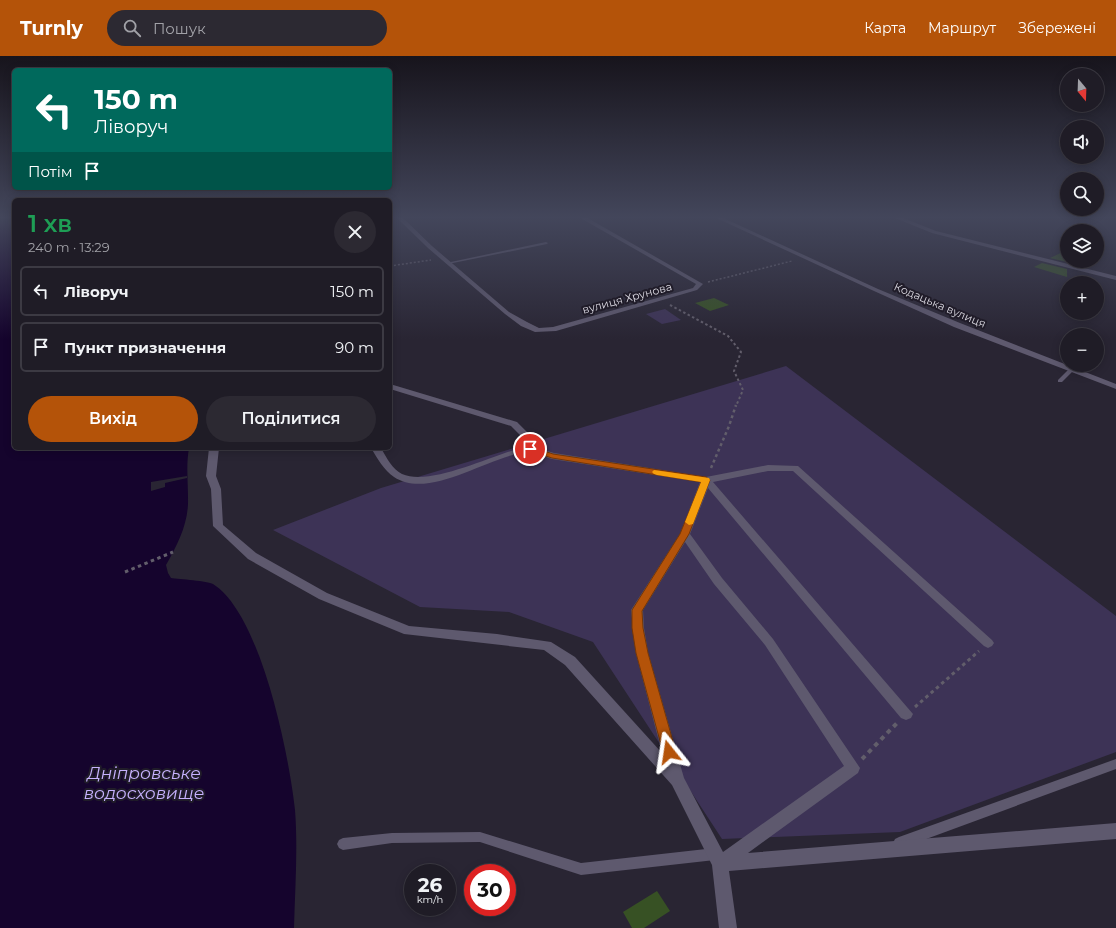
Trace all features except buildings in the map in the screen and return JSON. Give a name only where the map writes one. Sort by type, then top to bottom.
[{"type":"street","points":[[440,257],[445,261]]},
{"type":"street","name":"вулиця Хрунова","points":[[445,261],[507,313],[524,324],[538,330],[552,329],[695,290],[700,284],[651,257]]},
{"type":"street","name":"Кодацька вулиця","points":[[803,257],[957,325],[1060,366]]},
{"type":"street","points":[[1032,257],[1116,278]]},
{"type":"street","name":"Кодацька вулиця","points":[[1076,372],[1116,387]]},
{"type":"street","points":[[392,387],[514,424],[527,437],[530,449]]},
{"type":"street","points":[[377,450],[398,476],[415,480],[434,479],[450,475],[482,463],[530,449],[552,456],[706,480],[768,468],[795,468],[988,643]]},
{"type":"street","points":[[214,450],[211,476],[216,489],[218,526],[252,556],[324,596],[408,631],[547,645],[570,661],[677,780]]},
{"type":"street","points":[[706,480],[685,534],[637,610],[642,653],[677,780],[718,859],[728,928]]},
{"type":"street","points":[[706,480],[906,714]]},
{"type":"street","points":[[685,534],[718,581],[768,642],[853,768],[718,859]]},
{"type":"street","points":[[718,859],[878,851],[1116,831]]},
{"type":"lane","points":[[445,261],[471,257]]},
{"type":"lane","points":[[1060,381],[1069,372]]},
{"type":"lane","points":[[878,851],[1116,764]]},
{"type":"lane","points":[[343,844],[392,838],[480,837],[581,869],[718,859]]},
{"type":"path","points":[[700,284],[806,258]]},
{"type":"path","points":[[392,266],[445,261]]},
{"type":"path","points":[[660,299],[690,317],[728,336],[742,352],[734,371],[743,390],[738,399],[729,426],[706,480]]},
{"type":"path","points":[[126,572],[173,552]]},
{"type":"path","points":[[853,768],[906,714],[988,643]]},
{"type":"shaded area","points":[[665,309],[681,320],[662,324],[646,314]]},
{"type":"shaded area","points":[[786,366],[1116,616],[1116,752],[900,832],[722,839],[593,642],[509,612],[420,607],[273,530],[381,488]]},
{"type":"water","name":"Дніпровське водосховище","points":[[0,257],[12,257],[12,450],[189,450],[187,473],[187,516],[182,533],[166,565],[168,573],[171,578],[213,584],[230,600],[245,624],[270,688],[279,722],[292,786],[296,825],[296,854],[294,928],[0,928]]},
{"type":"pier","points":[[187,476],[187,478],[165,483],[165,487],[151,491],[151,482]]},
{"type":"slow traffic","points":[[657,472],[706,480],[689,522]]},
{"type":"route","points":[[530,449],[552,456],[706,480],[685,534],[637,610],[642,653],[669,752]]}]
